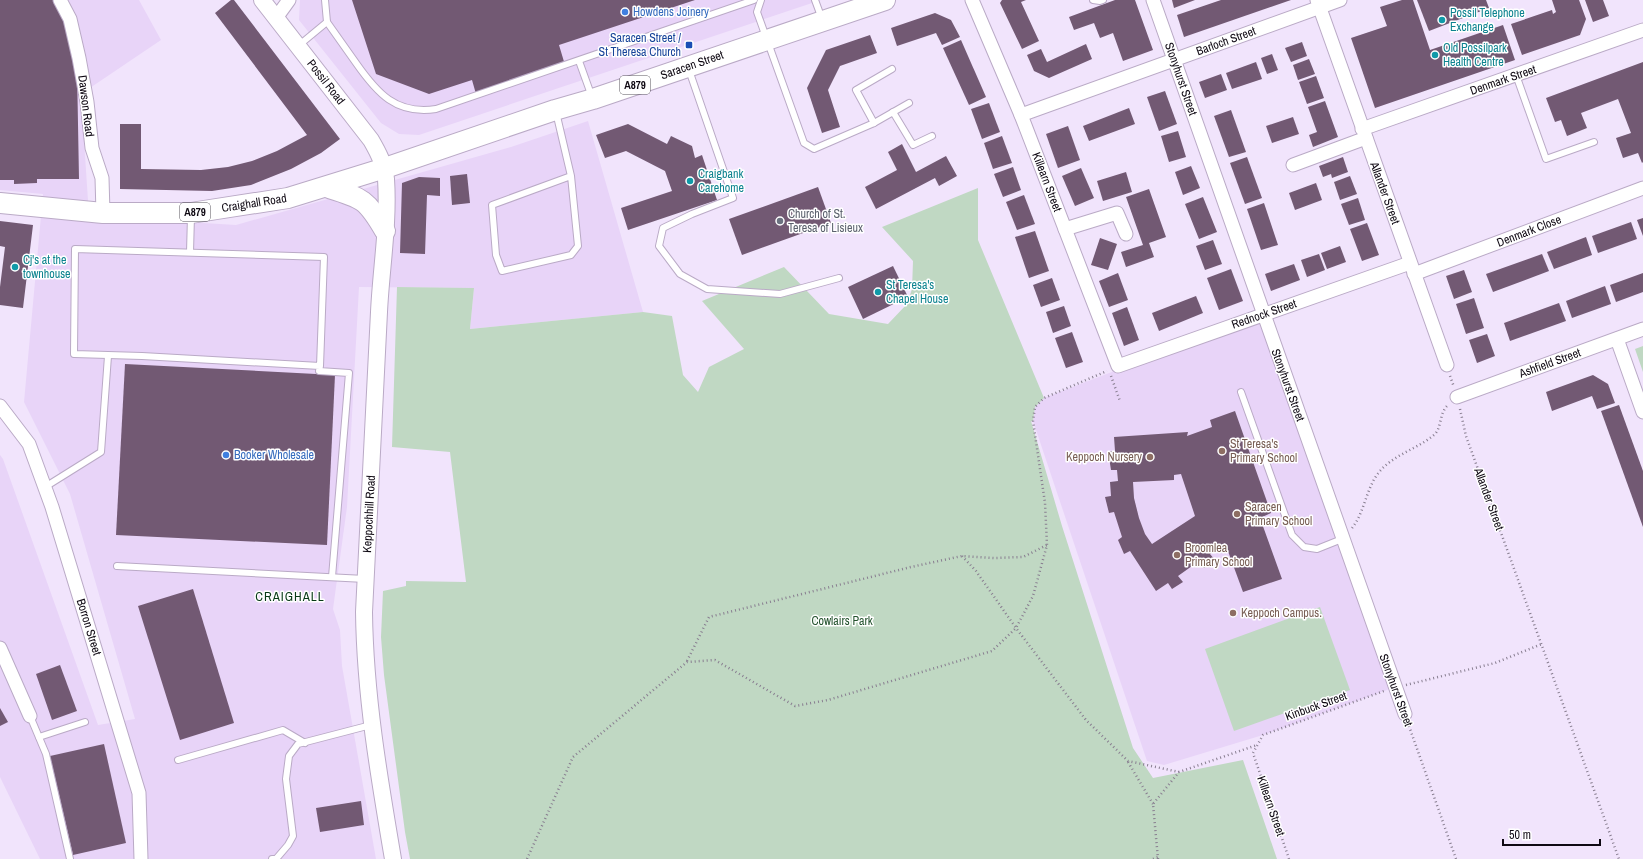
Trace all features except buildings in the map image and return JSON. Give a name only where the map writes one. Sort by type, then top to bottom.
[{"type":"main road","name":"Saracen Street","points":[[384,168],[885,0]]},
{"type":"main road","name":"Craighall Road","points":[[0,203],[103,213],[191,213],[288,198],[384,168]]},
{"type":"main road","points":[[326,187],[364,201],[374,212],[385,231]]},
{"type":"street","name":"Dawson Road","points":[[60,0],[70,19],[79,58],[87,102],[92,148],[102,178],[103,213]]},
{"type":"street","name":"Possil Road","points":[[262,0],[371,140],[384,168]]},
{"type":"street","points":[[276,18],[289,0]]},
{"type":"street","name":"Killearn Street","points":[[972,0],[1021,115],[1118,366]]},
{"type":"street","name":"Stonyhurst Street","points":[[1153,0],[1262,314],[1405,714]]},
{"type":"street","name":"Barloch Street","points":[[1021,115],[1174,60],[1318,4],[1340,0]]},
{"type":"street","name":"Allander Street","points":[[1318,4],[1447,366]]},
{"type":"street","name":"Denmark Street","points":[[1364,133],[1643,30]]},
{"type":"street","points":[[1293,165],[1364,133]]},
{"type":"street","name":"Keppochhill Road","points":[[384,168],[386,192],[385,231],[380,297],[364,644],[367,688],[392,859]]},
{"type":"street","name":"Denmark Close","points":[[1412,269],[1643,188]]},
{"type":"street","points":[[1065,229],[1117,213],[1126,234]]},
{"type":"street","name":"Rednock Street","points":[[1118,366],[1262,314],[1412,269]]},
{"type":"street","name":"Ashfield Street","points":[[1457,397],[1643,329]]},
{"type":"street","points":[[1617,339],[1643,412]]},
{"type":"street","name":"Borron Street","points":[[0,406],[29,444],[52,507],[139,793],[141,859]]},
{"type":"street","points":[[0,648],[30,716]]},
{"type":"lane","points":[[324,0],[328,22],[370,83],[381,95],[394,103],[423,111],[436,109],[580,61],[754,0]]},
{"type":"lane","points":[[761,0],[757,12],[804,143],[814,149],[874,123],[909,103]]},
{"type":"lane","points":[[815,0],[822,21]]},
{"type":"lane","points":[[1093,0],[1103,0]]},
{"type":"lane","points":[[298,46],[328,22]]},
{"type":"lane","points":[[580,61],[593,99]]},
{"type":"lane","points":[[688,66],[732,198],[692,214],[663,228],[659,246],[680,274],[707,290],[780,294],[839,278]]},
{"type":"lane","points":[[874,123],[856,90],[892,69]]},
{"type":"lane","points":[[1516,76],[1546,159],[1594,142]]},
{"type":"lane","points":[[555,110],[571,176],[578,246],[571,255],[502,271],[496,255],[492,205],[571,176]]},
{"type":"lane","points":[[893,112],[913,146],[932,136]]},
{"type":"lane","points":[[190,252],[191,213]]},
{"type":"lane","points":[[320,366],[184,360],[142,356],[74,354],[75,249],[324,257],[320,366],[319,371],[349,373],[332,577]]},
{"type":"lane","points":[[45,487],[101,452],[108,356]]},
{"type":"lane","points":[[1241,392],[1292,535],[1304,547],[1317,549],[1342,539]]},
{"type":"lane","points":[[117,566],[366,579]]},
{"type":"lane","points":[[30,716],[46,754],[70,859]]},
{"type":"lane","points":[[39,737],[85,722]]},
{"type":"lane","points":[[272,859],[276,859],[293,836],[286,779],[289,756],[301,743],[372,724]]},
{"type":"lane","points":[[178,760],[283,730],[301,743]]},
{"type":"path","name":"Allander Street","points":[[1447,366],[1457,397],[1466,436],[1619,859]]},
{"type":"path","points":[[687,662],[714,660],[795,706],[828,700],[992,651],[1016,628],[1033,596],[1047,545],[1045,503],[1033,421],[1035,407],[1044,398],[1109,370],[1120,401]]},
{"type":"path","points":[[1342,539],[1353,526],[1372,483],[1380,471],[1394,458],[1419,445],[1435,434],[1444,408],[1457,397]]},
{"type":"path","points":[[527,859],[573,757],[687,662],[709,617],[911,567],[962,556],[994,558],[1023,557],[1047,545]]},
{"type":"path","points":[[962,556],[976,571],[1016,628],[1086,720],[1128,761],[1153,804],[1158,858],[1153,859]]},
{"type":"path","name":"Kinbuck Street","points":[[1253,753],[1263,735],[1395,687],[1495,663],[1542,644]]},
{"type":"path","name":"Stonyhurst Street","points":[[1405,714],[1456,859]]},
{"type":"path","points":[[1128,761],[1179,772],[1258,745]]},
{"type":"path","name":"Killearn Street","points":[[1253,753],[1289,859]]},
{"type":"path","points":[[1153,804],[1179,772]]},
{"type":"shaded area","points":[[0,0],[139,0],[161,40],[81,94],[89,216],[236,225],[511,147],[588,121],[643,312],[470,329],[474,288],[359,287],[347,507],[333,609],[340,630],[342,666],[376,859],[40,859],[0,777],[0,455],[3,459],[98,725],[135,719],[70,494],[24,402],[43,194],[0,190]]},
{"type":"shaded area","points":[[300,0],[821,0],[419,135],[399,134],[381,123],[299,20]]},
{"type":"shaded area","name":"Keppoch Campus.","points":[[1263,314],[1395,687],[1263,735],[1164,765],[1147,761],[1033,421],[1035,407],[1044,398]]},
{"type":"green space","name":"Cowlairs Park","points":[[978,188],[978,240],[1044,398],[1035,407],[1033,421],[1031,421],[1062,526],[1133,748],[1153,778],[1243,760],[1277,859],[410,859],[384,675],[381,637],[383,591],[406,586],[406,581],[466,582],[450,452],[392,447],[397,287],[474,288],[470,329],[643,312],[672,316],[683,375],[698,392],[709,367],[744,349],[702,301],[784,267],[829,314],[888,324],[907,304],[912,289],[913,261],[882,227]]},
{"type":"green space","points":[[1643,346],[1643,372],[1635,349]]},
{"type":"green space","points":[[1320,607],[1350,690],[1234,731],[1205,649]]},
{"type":"place","name":"Howdens Joinery","points":[[625,12]]},
{"type":"place","name":"Possil Telephone Exchange","points":[[1442,20]]},
{"type":"place","name":"Saracen Street / St Theresa Church","points":[[689,45]]},
{"type":"place","name":"Old Possilpark Health Centre","points":[[1435,55]]},
{"type":"place","name":"Craigbank Carehome","points":[[690,181]]},
{"type":"place","name":"Church of St. Teresa of Lisieux","points":[[780,221]]},
{"type":"place","name":"Cj's at the townhouse","points":[[15,267]]},
{"type":"place","name":"St Teresa's Chapel House","points":[[878,292]]},
{"type":"place","name":"St Teresa's Primary School","points":[[1222,451]]},
{"type":"place","name":"Booker Wholesale","points":[[226,455]]},
{"type":"place","name":"Keppoch Nursery","points":[[1150,457]]},
{"type":"place","name":"Saracen Primary School","points":[[1237,514]]},
{"type":"place","name":"Broomlea Primary School","points":[[1177,555]]},
{"type":"place","name":"Keppoch Campus.","points":[[1233,613]]},
{"type":"district","name":"CRAIGHALL","points":[[290,596]]}]
